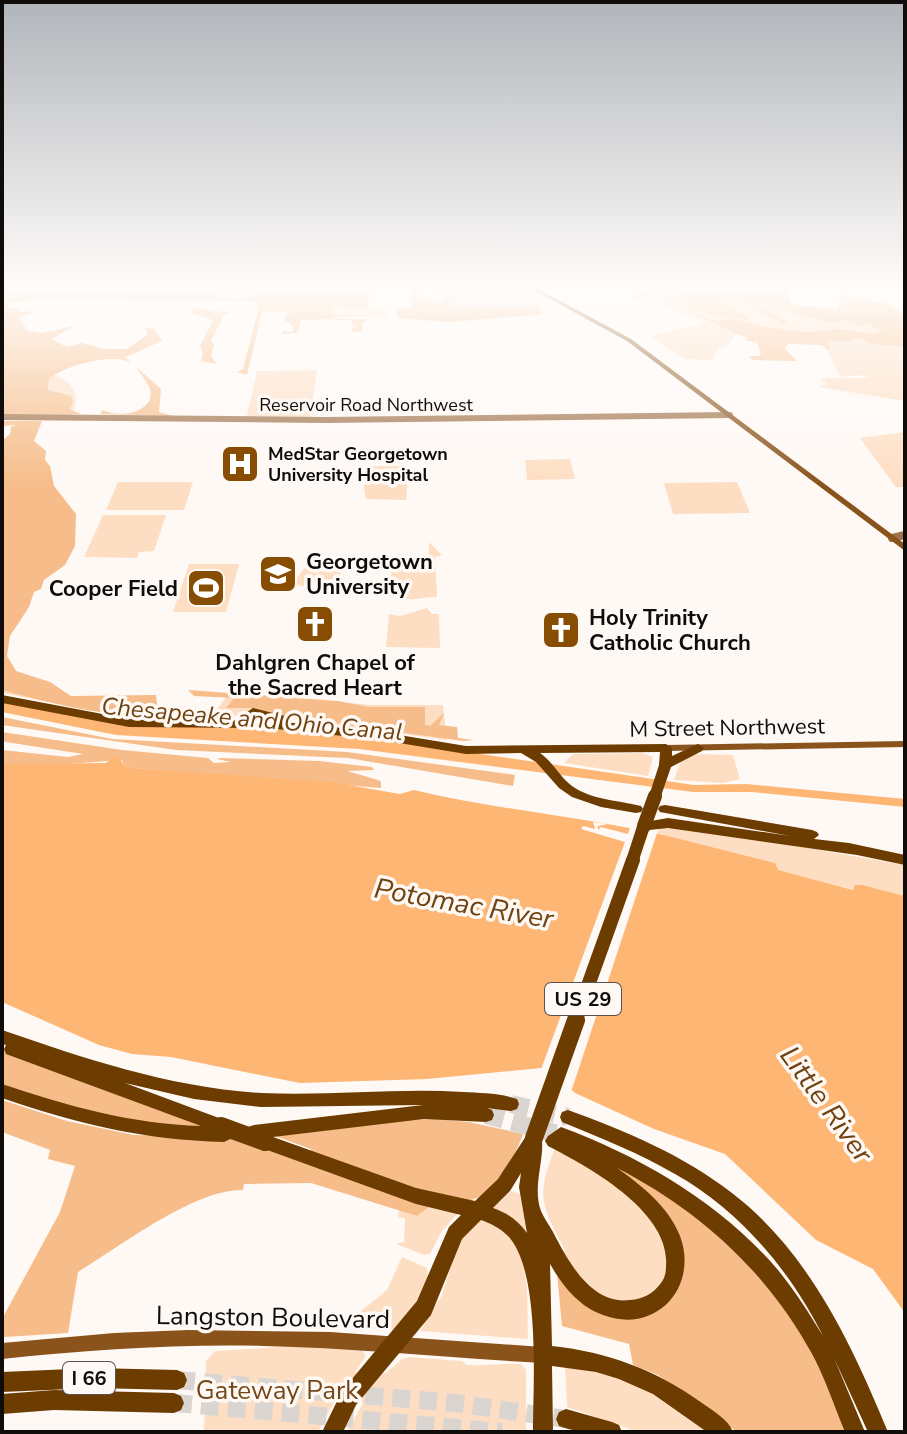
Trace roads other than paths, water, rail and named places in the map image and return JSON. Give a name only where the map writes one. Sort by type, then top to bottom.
[{"type":"highway","points":[[2,696],[116,717],[247,718],[296,722],[552,759]]},
{"type":"highway","points":[[2,696],[129,723],[267,724],[381,736],[466,750],[516,751],[552,759],[570,784],[582,791],[637,807],[574,793],[560,783],[552,759]]},
{"type":"highway","points":[[253,712],[296,722]]},
{"type":"highway","points":[[639,748],[656,755],[665,765]]},
{"type":"highway","points":[[665,765],[666,748]]},
{"type":"highway","name":"M Street Northwest","points":[[552,759],[575,750],[666,748]]},
{"type":"highway","points":[[665,765],[681,754],[698,748]]},
{"type":"highway","name":"US 29","points":[[543,1432],[542,1269],[531,1210],[529,1177],[534,1138],[665,765]]},
{"type":"highway","points":[[856,850],[664,812],[905,858]]},
{"type":"highway","points":[[644,826],[689,824],[905,858]]},
{"type":"highway","points":[[2,1037],[112,1075],[189,1093],[274,1100],[442,1097],[511,1104]]},
{"type":"highway","points":[[2,1045],[222,1130],[259,1137],[419,1196],[497,1218],[517,1234],[526,1250],[543,1311]]},
{"type":"highway","points":[[2,1091],[111,1125],[166,1133],[222,1130]]},
{"type":"highway","points":[[259,1137],[409,1113],[486,1115]]},
{"type":"highway","points":[[531,1210],[568,1275],[598,1304],[618,1311],[638,1310],[657,1302],[672,1284],[675,1252],[664,1224],[561,1131]]},
{"type":"highway","points":[[561,1131],[684,1197],[759,1260],[790,1300],[819,1346],[855,1432]]},
{"type":"highway","points":[[561,1131],[626,1139],[681,1167],[732,1203],[768,1235],[801,1277],[829,1322],[878,1432]]},
{"type":"highway","name":"US 29","points":[[397,1344],[424,1308],[455,1233],[504,1185],[534,1138]]},
{"type":"highway","points":[[332,1432],[349,1398],[397,1344]]},
{"type":"highway","points":[[543,1355],[607,1364],[648,1379],[723,1432]]},
{"type":"highway","name":"I 66","points":[[2,1382],[177,1380]]},
{"type":"highway","name":"I 66","points":[[2,1404],[54,1400],[174,1403]]},
{"type":"highway","points":[[566,1419],[612,1432]]},
{"type":"main road","points":[[644,351],[905,548]]},
{"type":"main road","name":"Reservoir Road Northwest","points":[[2,417],[338,420],[730,415]]},
{"type":"main road","points":[[892,538],[905,535]]},
{"type":"main road","name":"M Street Northwest","points":[[666,748],[905,744]]},
{"type":"main road","name":"Langston Boulevard","points":[[2,1351],[209,1338],[397,1344],[543,1355]]},
{"type":"water","points":[[2,702],[132,727],[265,727],[385,740],[694,785],[746,784],[905,799],[905,807],[752,792],[693,792],[359,749],[116,735],[2,712]]},
{"type":"water","points":[[120,757],[123,765],[132,768],[331,782],[400,794],[414,790],[654,833],[775,863],[778,870],[853,890],[855,885],[862,885],[905,896],[905,1313],[873,1269],[816,1240],[725,1154],[654,1129],[575,1093],[541,1068],[427,1079],[300,1083],[171,1057],[132,1054],[99,1045],[2,1002],[2,764],[106,763]]},
{"type":"waterway","points":[[2,404],[8,406]]},
{"type":"tunnel","points":[[511,1104],[568,1117]]},
{"type":"tunnel","points":[[486,1115],[561,1135]]},
{"type":"tunnel","points":[[177,1380],[455,1403],[566,1419]]},
{"type":"tunnel","points":[[174,1403],[502,1432]]},
{"type":"place","name":"MedStar Georgetown University Hospital","points":[[240,464]]},
{"type":"place","name":"Georgetown University","points":[[278,574]]},
{"type":"place","name":"Cooper Field","points":[[206,588]]},
{"type":"place","name":"Dahlgren Chapel of the Sacred Heart","points":[[315,624]]},
{"type":"place","name":"Holy Trinity Catholic Church","points":[[561,630]]},
{"type":"water label","name":"Chesapeake and Ohio Canal","points":[[252,719]]},
{"type":"water label","name":"Potomac River","points":[[464,903]]},
{"type":"water label","name":"Little River","points":[[827,1104]]},
{"type":"park label","name":"Gateway Park","points":[[277,1390]]}]
